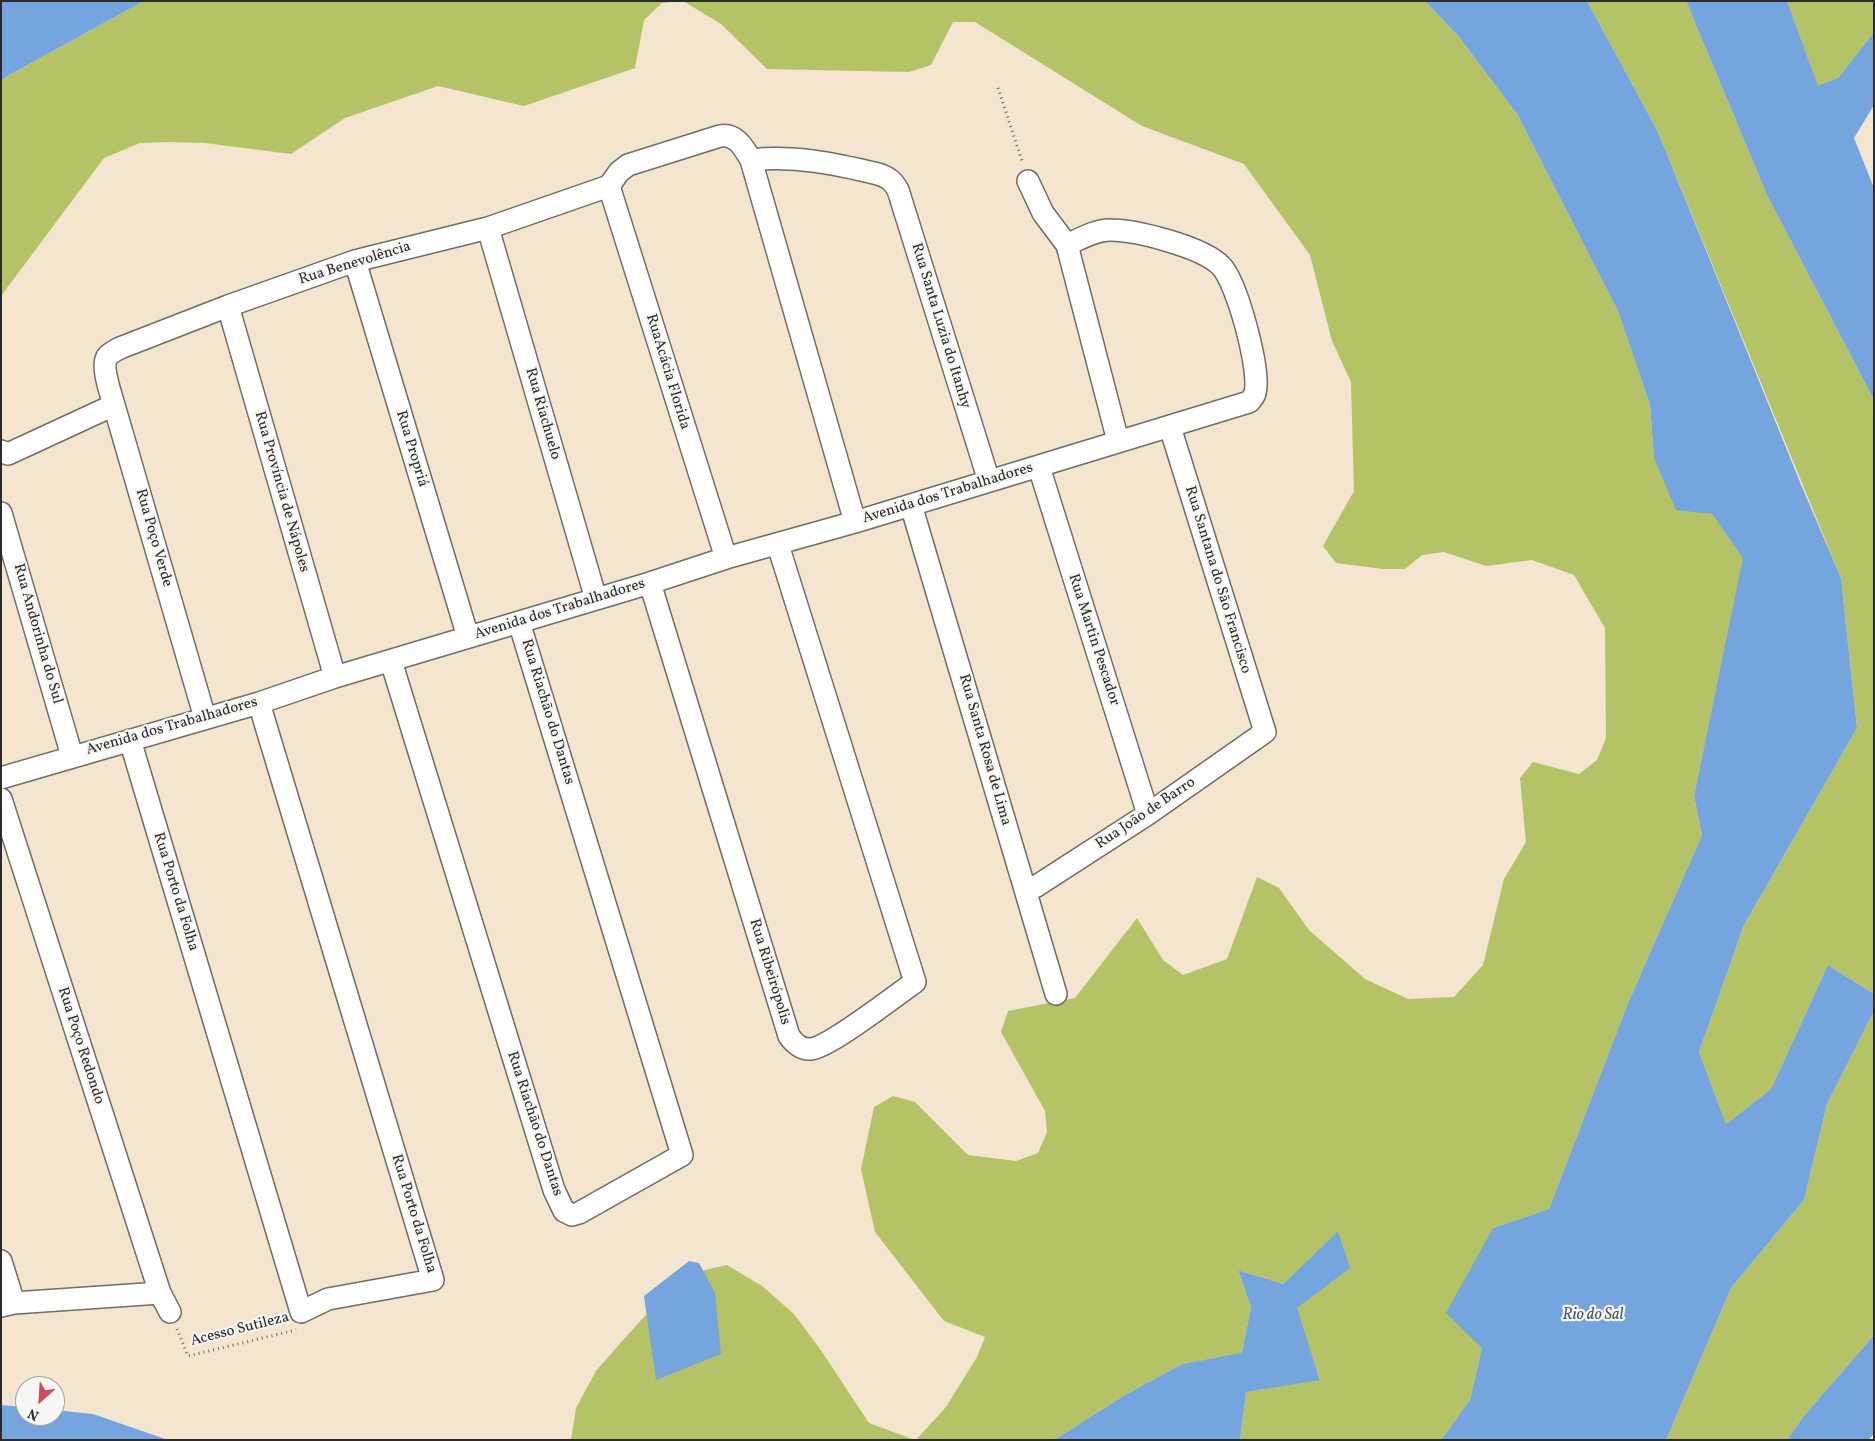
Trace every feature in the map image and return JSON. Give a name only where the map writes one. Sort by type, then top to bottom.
[{"type":"street","points":[[609,186],[619,172],[628,165],[723,135],[728,135],[736,140],[751,160],[855,522]]},
{"type":"street","name":"Rua Santa Luzia do Itanhy","points":[[751,160],[800,159],[885,176],[894,182],[988,481]]},
{"type":"street","points":[[1028,181],[1042,213],[1067,245],[1118,441]]},
{"type":"street","name":"Rua Benevolência","points":[[106,358],[120,348],[228,306],[355,261],[488,228],[609,186]]},
{"type":"street","name":"RuaAcácia Florida","points":[[609,186],[726,558]]},
{"type":"street","name":"Rua Riachuelo","points":[[488,228],[596,599]]},
{"type":"street","name":"Avenida dos Trabalhadores","points":[[1,778],[259,703],[335,677],[391,662],[726,558],[778,545],[1039,467],[1118,441],[1240,406],[1251,400],[1255,393],[1256,369],[1253,352],[1226,272],[1215,261],[1191,249],[1144,235],[1109,230],[1098,232],[1067,245]]},
{"type":"street","name":"Rua Propriá","points":[[355,261],[468,637]]},
{"type":"street","name":"Rua Província de Nápoles","points":[[228,306],[335,677]]},
{"type":"street","name":"Rua Poço Verde","points":[[106,358],[105,369],[114,406],[205,718]]},
{"type":"street","points":[[1,451],[8,454],[114,406]]},
{"type":"street","name":"Rua Santana do São Francisco","points":[[1170,427],[1265,732]]},
{"type":"street","name":"Rua Martin Pescador","points":[[1039,467],[1148,814]]},
{"type":"street","name":"Rua Santa Rosa de Lima","points":[[912,505],[1056,994]]},
{"type":"street","name":"Rua Andorinha do Sul","points":[[1,513],[72,756]]},
{"type":"street","name":"Rua Ribeirópolis","points":[[650,583],[789,1036],[800,1047],[816,1048],[836,1037],[916,982],[778,545]]},
{"type":"street","name":"Rua Riachão do Dantas","points":[[391,662],[554,1190],[564,1211],[572,1214],[579,1213],[682,1155],[519,622]]},
{"type":"street","name":"Rua Porto da Folha","points":[[130,740],[301,1312],[328,1299],[433,1280],[259,703]]},
{"type":"street","name":"Rua João de Barro","points":[[1024,885],[1035,887],[1148,814],[1265,732]]},
{"type":"street","name":"Rua Poço Redondo","points":[[1,799],[160,1293],[170,1312]]},
{"type":"street","points":[[1,1261],[8,1305],[160,1293]]},
{"type":"path","points":[[998,88],[1028,181]]},
{"type":"path","name":"Acesso Sutileza","points":[[170,1312],[188,1356],[297,1330],[301,1312]]},
{"type":"green space","points":[[144,1],[683,1],[662,3],[644,20],[635,68],[524,106],[438,86],[345,118],[291,154],[205,143],[169,142],[140,143],[104,158],[1,296],[1,81]]},
{"type":"green space","points":[[683,1],[1425,1],[1459,37],[1517,114],[1618,311],[1650,405],[1654,458],[1712,514],[1744,558],[1694,796],[1702,835],[1628,1003],[1549,1209],[1493,1228],[1482,1348],[1470,1400],[1441,1440],[1240,1440],[1246,1392],[1320,1379],[1296,1308],[1349,1268],[1338,1231],[1283,1284],[1238,1270],[1251,1307],[1242,1354],[1182,1364],[1125,1395],[1054,1440],[916,1440],[946,1407],[977,1357],[985,1337],[944,1321],[875,1232],[861,1169],[874,1107],[893,1096],[915,1102],[968,1155],[1016,1161],[1038,1153],[1047,1132],[1045,1111],[1001,1032],[1008,1011],[1075,998],[1137,918],[1163,960],[1183,975],[1227,959],[1257,877],[1279,888],[1309,930],[1365,979],[1408,999],[1454,997],[1483,965],[1504,879],[1526,842],[1520,778],[1533,762],[1579,774],[1597,760],[1606,738],[1605,628],[1574,575],[1532,560],[1486,566],[1444,552],[1422,555],[1405,569],[1383,569],[1336,563],[1323,546],[1354,491],[1351,382],[1332,341],[1310,255],[1244,164],[1142,126],[975,22],[953,22],[931,65],[909,72],[767,69],[721,24]]},
{"type":"green space","points":[[1587,1],[1686,1],[1767,195],[1874,400],[1874,994],[1828,965],[1771,1089],[1726,1124],[1699,1052],[1744,925],[1857,728],[1841,578],[1658,132]]},
{"type":"green space","points":[[1787,1],[1874,1],[1874,32],[1838,78],[1818,87]]},
{"type":"green space","points":[[1874,1011],[1874,1335],[1803,1417],[1787,1440],[1666,1440],[1731,1288],[1804,1200],[1827,1104]]},
{"type":"green space","points":[[727,1265],[762,1286],[794,1314],[820,1349],[869,1423],[915,1440],[571,1440],[576,1408],[596,1371],[624,1339],[673,1285],[687,1274]]},
{"type":"water","points":[[1,1],[144,1],[1,81]]},
{"type":"water","name":"Rio do Sal","points":[[1425,1],[1587,1],[1658,132],[1802,487],[1841,578],[1857,728],[1744,925],[1699,1052],[1726,1124],[1771,1089],[1828,965],[1874,994],[1874,1011],[1827,1104],[1804,1200],[1731,1288],[1666,1440],[1441,1440],[1470,1400],[1482,1348],[1446,1313],[1493,1228],[1549,1209],[1628,1003],[1702,835],[1694,796],[1743,558],[1712,514],[1676,510],[1654,458],[1650,405],[1618,311],[1517,114],[1459,37]]},
{"type":"water","points":[[1686,1],[1787,1],[1818,86],[1838,78],[1874,32],[1874,105],[1854,138],[1874,188],[1874,400],[1767,195]]},
{"type":"water","points":[[1338,1231],[1350,1268],[1297,1308],[1320,1380],[1246,1392],[1240,1440],[1054,1440],[1125,1395],[1182,1364],[1242,1353],[1251,1307],[1238,1270],[1283,1284]]},
{"type":"water","points":[[689,1261],[699,1263],[715,1293],[721,1354],[656,1380],[644,1296]]},
{"type":"water","points":[[1874,1335],[1874,1434],[1868,1440],[1787,1440],[1803,1417]]},
{"type":"water","points":[[1,1405],[15,1406],[15,1426],[65,1426],[65,1411],[93,1414],[168,1440],[1,1440]]}]
